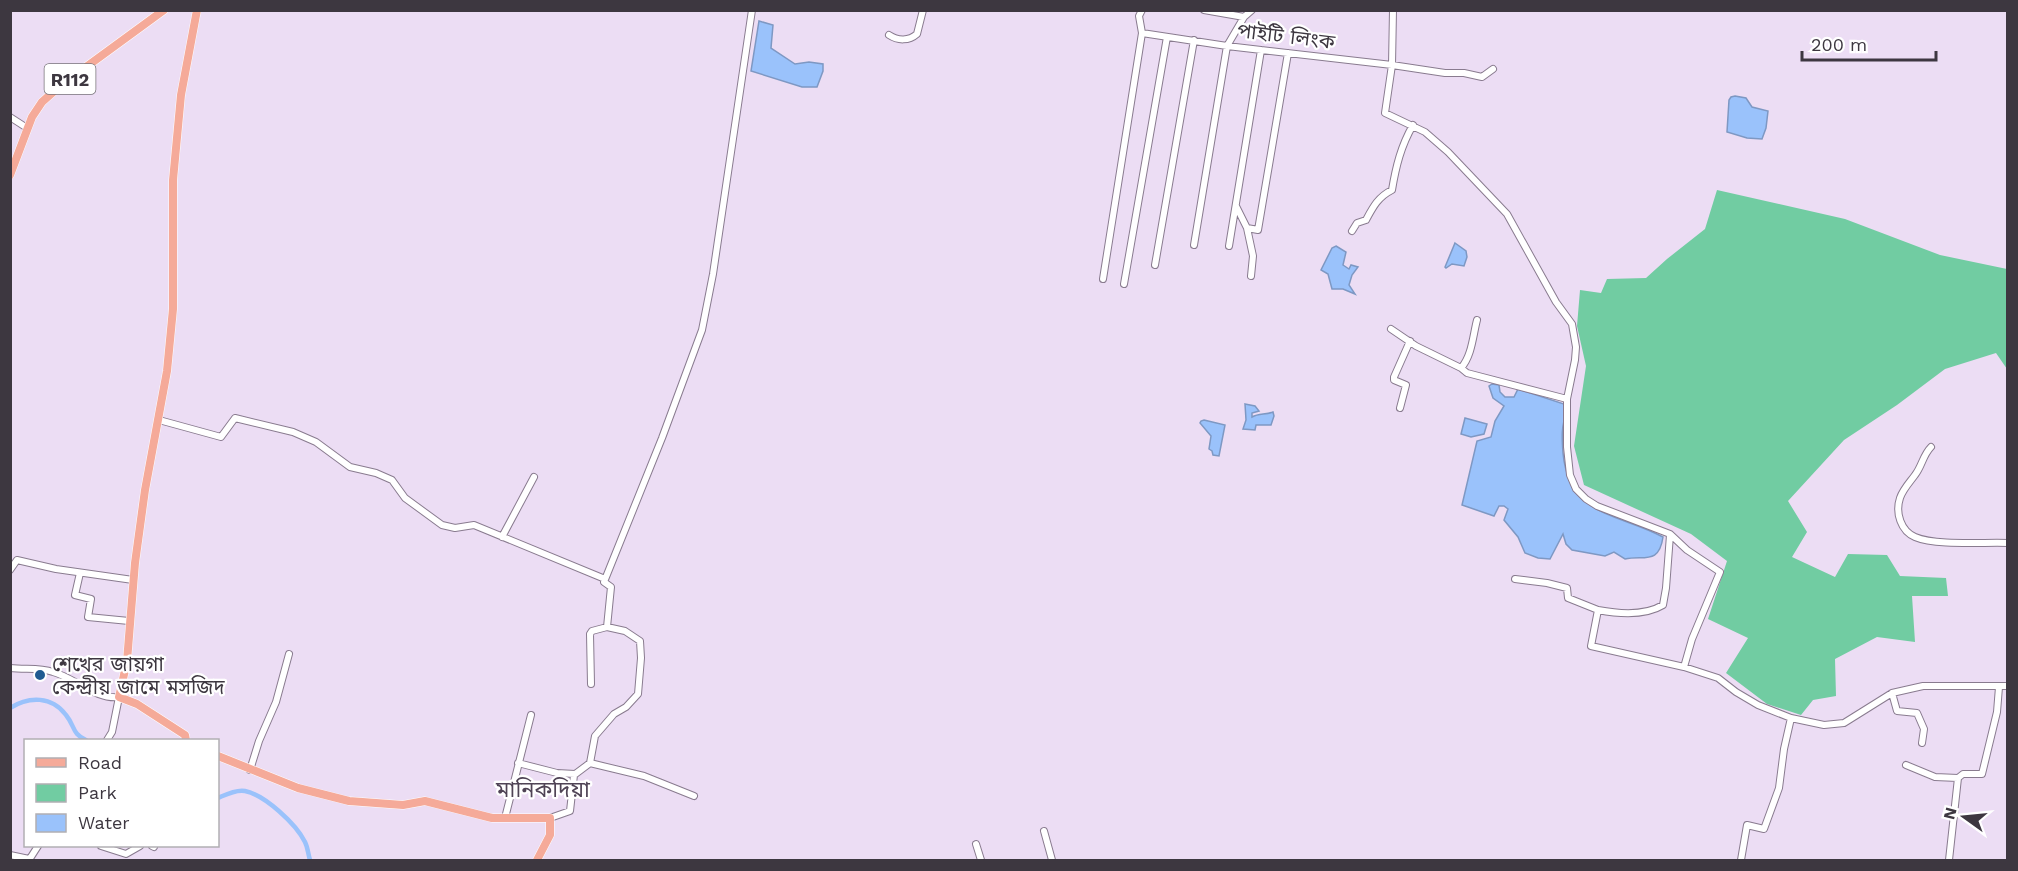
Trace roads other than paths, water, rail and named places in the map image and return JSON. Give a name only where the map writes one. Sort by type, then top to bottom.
[{"type":"main road","name":"R112","points":[[10,175],[27,128],[37,109],[51,94],[164,10]]},
{"type":"main road","points":[[186,739],[185,735],[138,704],[119,697],[127,661],[133,580],[145,490],[167,371],[173,309],[173,180],[181,95],[197,10]]},
{"type":"main road","points":[[219,756],[298,788],[348,801],[403,805],[425,801],[486,816],[550,818],[550,835],[537,861]]},
{"type":"street","points":[[607,627],[611,587],[604,582],[671,416],[702,330],[714,274],[752,10]]},
{"type":"street","points":[[889,35],[899,40],[917,34],[922,10]]},
{"type":"street","points":[[1102,279],[1142,33],[1139,16],[1142,10]]},
{"type":"street","points":[[1204,10],[1244,18]]},
{"type":"street","points":[[1194,245],[1227,46],[1244,18],[1252,10]]},
{"type":"street","points":[[1393,10],[1392,65],[1385,114],[1425,132],[1448,152],[1508,214],[1556,302],[1572,324],[1576,347],[1567,399],[1569,467],[1576,489],[1598,506],[1670,535],[1687,550],[1720,572],[1692,639],[1684,667]]},
{"type":"street","name":"পাইটি লিংক","points":[[1142,33],[1227,46],[1482,77],[1493,69]]},
{"type":"street","points":[[1124,284],[1167,37]]},
{"type":"street","points":[[1155,265],[1194,40]]},
{"type":"street","points":[[1229,246],[1261,50]]},
{"type":"street","points":[[1247,228],[1258,230],[1288,53]]},
{"type":"street","points":[[10,117],[27,128]]},
{"type":"street","points":[[1352,231],[1357,223],[1366,220],[1383,194],[1392,190],[1403,142],[1413,125]]},
{"type":"street","points":[[1236,207],[1247,228],[1253,256],[1251,276]]},
{"type":"street","points":[[1461,368],[1468,355],[1477,320]]},
{"type":"street","points":[[1391,329],[1467,373],[1567,399]]},
{"type":"street","points":[[1400,408],[1406,385],[1394,380],[1394,377],[1410,342]]},
{"type":"street","points":[[159,420],[221,437],[235,418],[293,432],[316,442],[350,468],[376,473],[392,480],[405,498],[442,525],[455,528],[474,525],[605,579]]},
{"type":"street","points":[[1931,447],[1924,455],[1917,473],[1900,498],[1898,508],[1900,521],[1906,531],[1916,538],[1934,541],[2007,543]]},
{"type":"street","points":[[502,537],[534,477]]},
{"type":"street","points":[[1515,579],[1567,588],[1568,598],[1598,610],[1652,611],[1663,605],[1670,535]]},
{"type":"street","points":[[10,570],[17,560],[80,573],[133,580]]},
{"type":"street","points":[[80,573],[75,595],[91,599],[88,617],[129,621]]},
{"type":"street","points":[[1598,610],[1591,646],[1684,667],[1718,678],[1758,705],[1791,718],[1824,724],[1844,723],[1892,693],[1923,686],[2007,686]]},
{"type":"street","points":[[518,763],[557,773],[575,774],[590,763],[595,736],[614,714],[626,707],[640,688],[640,641],[625,631],[607,627],[592,631],[590,634],[591,684]]},
{"type":"street","points":[[250,770],[259,741],[266,730],[276,702],[289,654]]},
{"type":"street","points":[[10,668],[50,670],[110,698],[119,697],[109,739]]},
{"type":"street","points":[[1906,765],[1935,777],[1958,778],[1963,774],[1982,774],[1997,712],[1999,687]]},
{"type":"street","points":[[1892,693],[1897,711],[1917,712],[1924,729],[1922,743]]},
{"type":"street","points":[[505,818],[531,715]]},
{"type":"street","points":[[1741,861],[1747,825],[1764,828],[1776,795],[1791,718]]},
{"type":"street","points":[[590,763],[644,776],[694,796]]},
{"type":"street","points":[[550,818],[571,810],[575,774]]},
{"type":"street","points":[[1949,861],[1958,778]]},
{"type":"street","points":[[1044,831],[1052,861]]},
{"type":"street","points":[[976,844],[981,861]]},
{"type":"street","points":[[10,855],[29,860],[38,847]]},
{"type":"street","points":[[104,847],[126,854],[138,847]]},
{"type":"water","points":[[759,21],[773,25],[771,48],[795,64],[809,62],[823,64],[817,87],[802,87],[751,71]]},
{"type":"water","points":[[1735,96],[1746,98],[1752,107],[1768,111],[1762,139],[1747,138],[1727,132],[1729,100]]},
{"type":"water","points":[[1455,243],[1466,251],[1464,266],[1452,264],[1446,268],[1445,267]]},
{"type":"water","points":[[1336,246],[1346,252],[1343,265],[1349,269],[1351,265],[1358,267],[1349,285],[1355,294],[1343,289],[1332,289],[1328,274],[1321,270],[1332,248]]},
{"type":"water","points":[[1499,385],[1500,392],[1505,397],[1514,397],[1518,389],[1564,404],[1567,412],[1562,437],[1563,453],[1567,474],[1575,490],[1598,510],[1663,537],[1658,552],[1650,557],[1625,559],[1614,552],[1605,556],[1572,550],[1566,544],[1563,534],[1550,559],[1538,558],[1525,553],[1518,537],[1504,520],[1508,509],[1504,506],[1499,506],[1494,516],[1462,505],[1477,441],[1491,437],[1495,421],[1504,406],[1493,398],[1489,386]]},
{"type":"water","points":[[1245,404],[1255,406],[1259,411],[1252,413],[1252,417],[1273,412],[1271,425],[1256,425],[1255,430],[1243,429],[1246,420]]},
{"type":"water","points":[[1465,418],[1487,424],[1484,434],[1471,437],[1461,434]]},
{"type":"water","points":[[1204,420],[1225,425],[1219,456],[1213,455],[1209,449],[1211,436],[1200,423]]},
{"type":"waterway","points":[[10,708],[25,701],[47,701],[60,709],[84,739]]},
{"type":"waterway","points":[[219,798],[245,791],[262,798],[295,827],[307,846],[310,860]]},
{"type":"place","name":"শেখের জায়গা কেন্দ্রীয় জামে মসজিদ","points":[[40,675]]},
{"type":"district","name":"মানিকদিয়া","points":[[543,789]]}]
